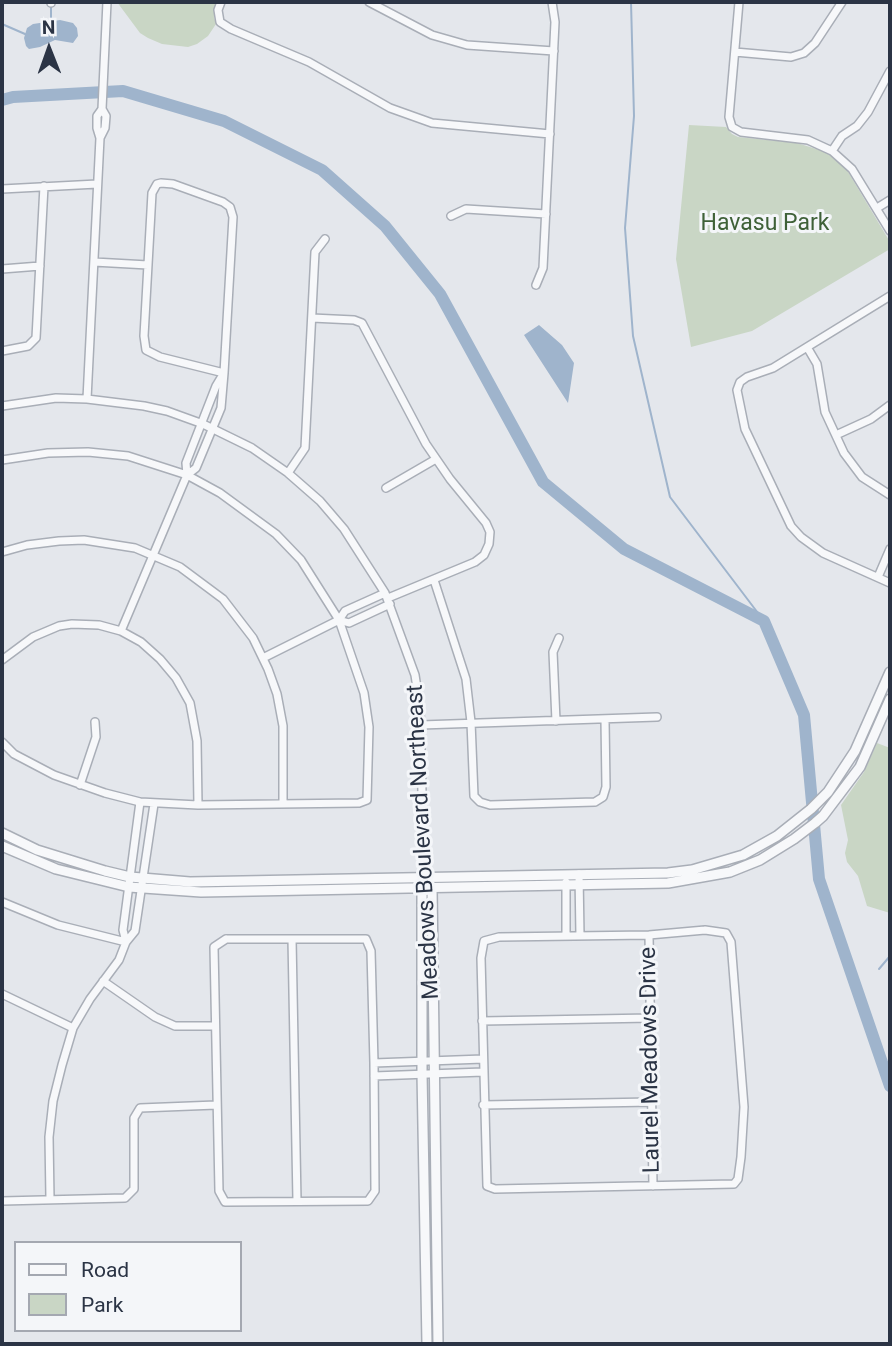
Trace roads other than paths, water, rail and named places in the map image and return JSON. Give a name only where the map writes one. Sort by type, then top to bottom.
[{"type":"street","points":[[87,399],[100,138],[105,128],[106,116],[102,107],[107,2]]},
{"type":"street","points":[[221,2],[218,10],[220,22],[231,29],[309,62],[390,108],[432,123],[550,134]]},
{"type":"street","points":[[369,2],[432,35],[467,45],[554,51]]},
{"type":"street","points":[[536,285],[543,268],[555,22],[552,2]]},
{"type":"street","points":[[739,2],[729,117],[732,127],[741,132],[808,140],[832,151],[852,169],[890,230]]},
{"type":"street","points":[[735,52],[791,57],[804,53],[815,43],[842,2]]},
{"type":"street","points":[[832,151],[842,136],[857,126],[868,112],[890,71]]},
{"type":"street","points":[[2,189],[97,184]]},
{"type":"street","points":[[187,475],[196,468],[221,408],[224,373],[232,211],[223,202],[173,184],[157,184],[152,193],[144,336],[146,350],[160,358],[224,373]]},
{"type":"street","points":[[2,351],[28,346],[33,343],[37,332],[44,186]]},
{"type":"street","points":[[877,208],[890,200]]},
{"type":"street","points":[[451,216],[466,209],[546,214]]},
{"type":"street","points":[[288,473],[305,448],[315,252],[325,239]]},
{"type":"street","points":[[94,262],[148,265]]},
{"type":"street","points":[[2,269],[40,266]]},
{"type":"street","points":[[890,296],[773,368],[747,377],[737,390],[745,429],[791,526],[823,554],[890,583]]},
{"type":"street","points":[[263,658],[340,620],[349,623],[388,598],[475,562],[484,555],[489,544],[486,523],[426,444],[362,323],[354,320],[312,318]]},
{"type":"street","points":[[807,347],[817,365],[825,412],[844,453],[862,477],[890,495]]},
{"type":"street","points":[[121,631],[187,475],[186,463],[216,386],[224,373]]},
{"type":"street","name":"Meadows Boulevard Northeast","points":[[2,405],[56,398],[144,406],[203,424],[252,448],[288,473],[320,501],[344,529],[388,598],[415,675],[421,725],[424,877],[421,888],[422,1073],[427,1344]]},
{"type":"street","points":[[836,435],[871,419],[890,405]]},
{"type":"street","points":[[2,460],[48,453],[88,452],[128,456],[187,475],[220,493],[276,534],[301,560],[340,620],[364,693],[369,727],[367,800],[359,803],[198,805],[140,802],[80,785],[23,759],[2,741]]},
{"type":"street","points":[[386,488],[436,459]]},
{"type":"street","points":[[2,551],[27,545],[84,540],[135,548],[180,567],[223,599],[253,638],[277,694],[282,726],[283,803]]},
{"type":"street","points":[[878,578],[890,549]]},
{"type":"street","points":[[434,580],[466,678],[474,796],[480,803],[595,802],[603,797],[606,787],[605,720]]},
{"type":"street","points":[[2,660],[33,637],[59,626],[85,624],[121,631],[141,642],[176,678],[190,703],[197,741],[198,805]]},
{"type":"street","points":[[556,721],[553,652],[559,638]]},
{"type":"street","points":[[2,846],[56,869],[129,882],[143,878],[190,882],[668,873],[701,868],[743,855],[777,835],[816,804],[840,775],[855,751],[890,672]]},
{"type":"street","points":[[2,833],[37,850],[142,888],[201,892],[668,883],[730,872],[760,860],[815,823],[860,767],[890,699]]},
{"type":"street","points":[[421,725],[657,717]]},
{"type":"street","points":[[80,785],[96,737],[95,722]]},
{"type":"street","points":[[126,942],[123,930],[140,802]]},
{"type":"street","points":[[50,1199],[49,1137],[53,1101],[73,1028],[119,960],[126,942],[135,931],[154,804]]},
{"type":"street","points":[[566,874],[566,936]]},
{"type":"street","points":[[579,874],[580,936]]},
{"type":"street","name":"Meadows Boulevard Northeast","points":[[424,877],[432,888],[438,1344]]},
{"type":"street","points":[[2,902],[58,925],[126,942]]},
{"type":"street","points":[[705,930],[726,933],[731,942],[744,1107],[741,1157],[738,1179],[734,1184],[495,1189],[486,1186],[481,958],[484,941],[499,937],[580,936],[649,935],[705,930]]},
{"type":"street","name":"Laurel Meadows Drive","points":[[649,935],[653,1186]]},
{"type":"street","points":[[226,939],[292,939],[366,939],[371,951],[375,1191],[368,1201],[225,1202],[219,1191],[214,947],[226,939]]},
{"type":"street","points":[[292,939],[297,1201]]},
{"type":"street","points":[[103,981],[155,1017],[175,1026],[214,1026]]},
{"type":"street","points":[[2,996],[73,1028]]},
{"type":"street","points":[[482,1021],[651,1018]]},
{"type":"street","points":[[374,1063],[483,1059]]},
{"type":"street","points":[[373,1076],[483,1072]]},
{"type":"street","points":[[483,1105],[652,1102]]},
{"type":"street","points":[[2,1201],[125,1198],[134,1189],[134,1118],[140,1108],[216,1105]]},
{"type":"water","points":[[60,20],[73,23],[77,28],[78,36],[73,43],[55,40],[40,47],[29,49],[26,46],[24,38],[27,28],[33,24]]},
{"type":"water","points":[[539,325],[562,345],[574,363],[568,403],[524,335]]},
{"type":"waterway","points":[[631,2],[634,116],[625,228],[633,336],[670,497],[764,621]]},
{"type":"waterway","points":[[51,4],[51,21]]},
{"type":"waterway","points":[[2,24],[25,34]]},
{"type":"waterway","points":[[2,100],[13,97],[123,91],[224,121],[322,170],[385,226],[440,294],[543,482],[624,549],[764,621],[804,715],[819,879],[890,1086]]},
{"type":"waterway","points":[[879,969],[890,956]]},
{"type":"park label","name":"Havasu Park","points":[[765,224]]}]
